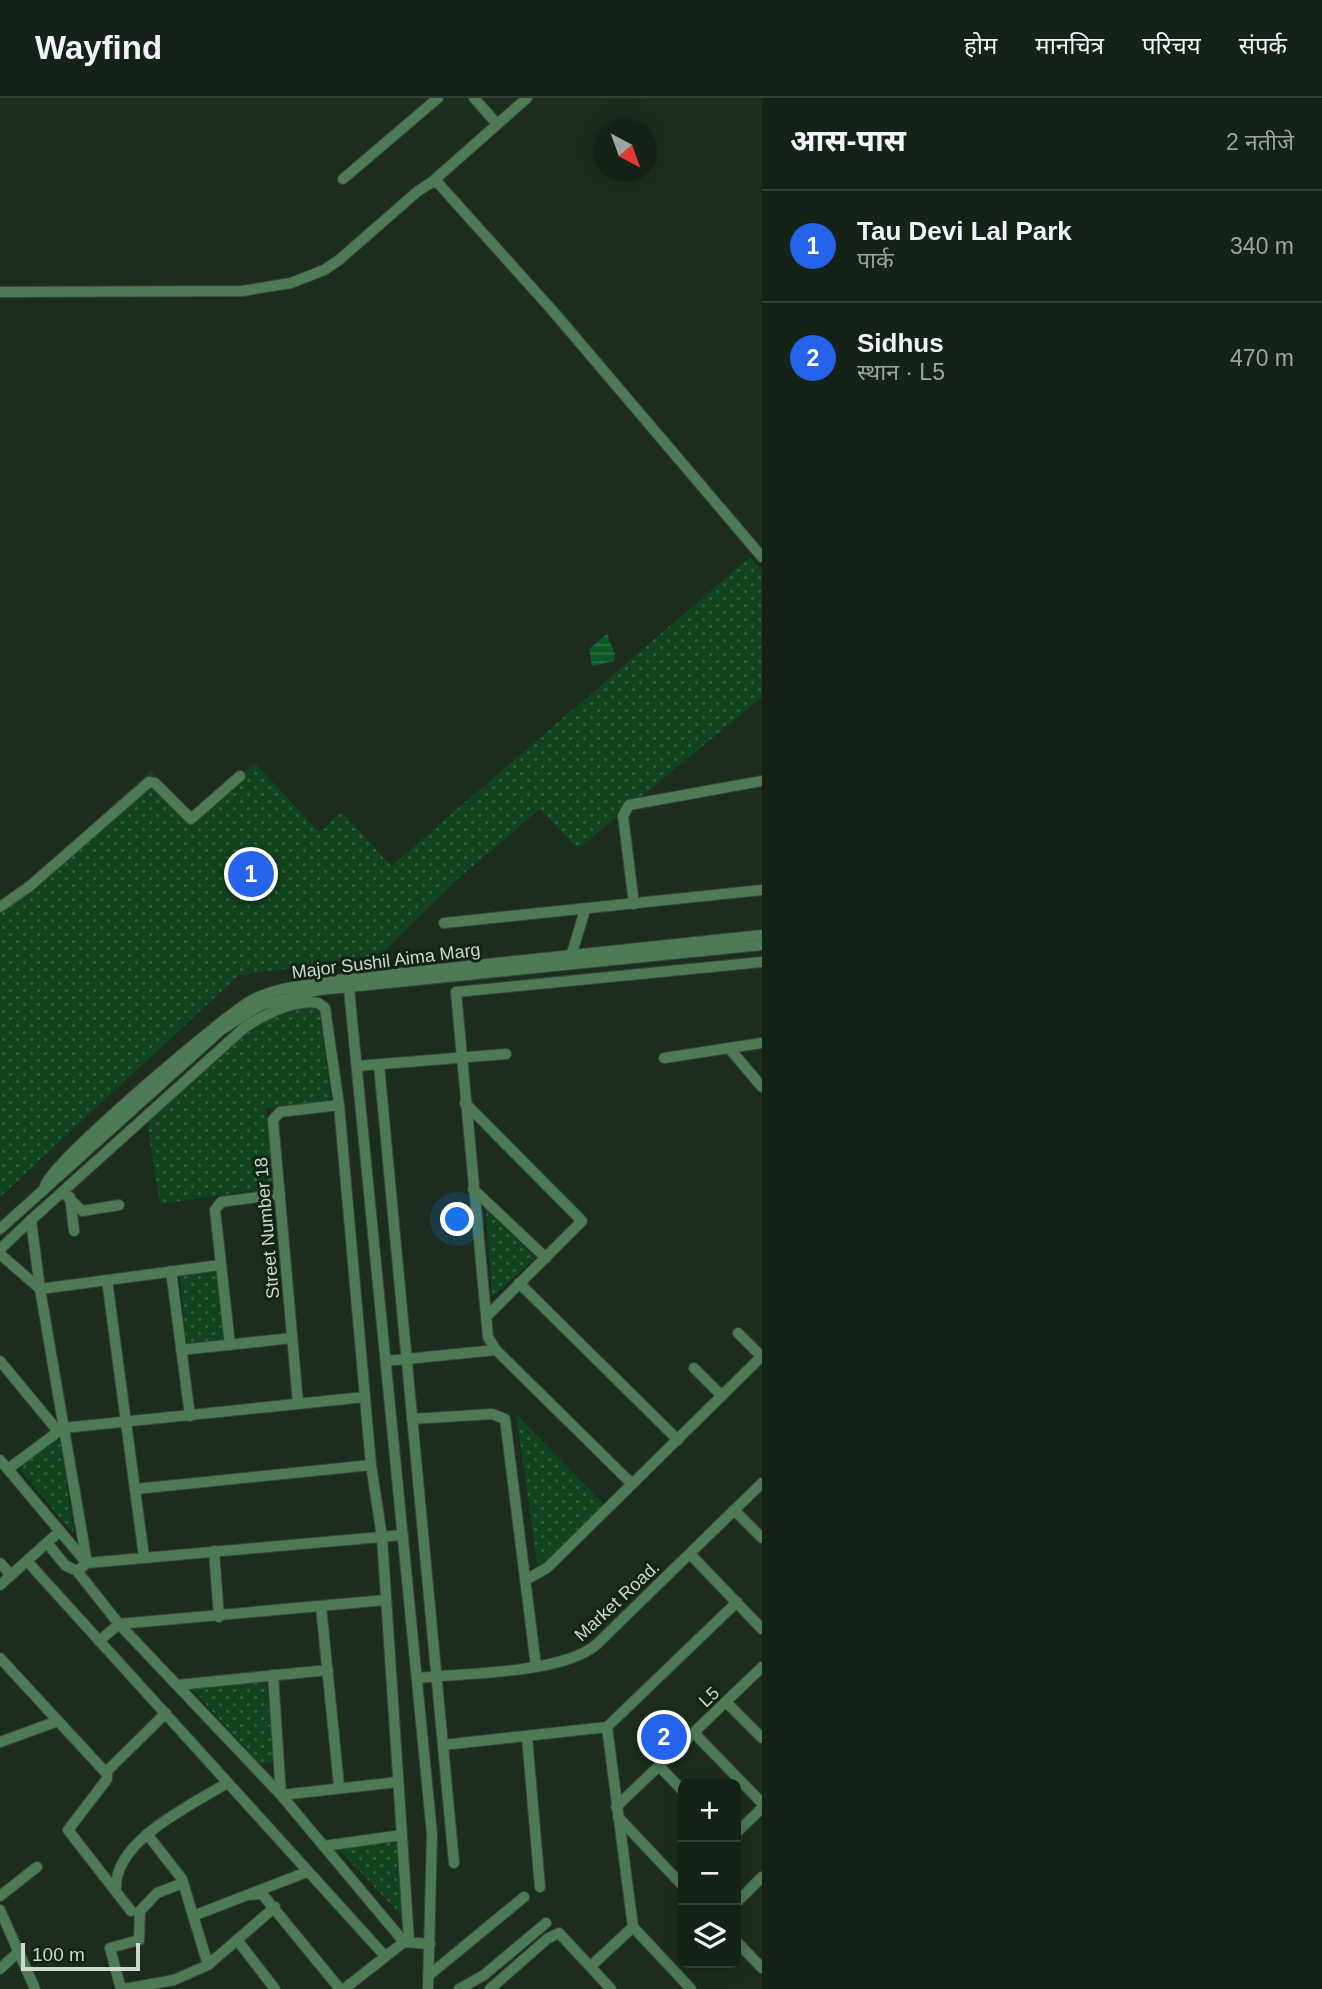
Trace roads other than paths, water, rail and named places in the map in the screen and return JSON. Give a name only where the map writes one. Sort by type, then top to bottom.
[{"type":"street","points":[[343,179],[438,98]]},
{"type":"street","points":[[474,98],[497,124]]},
{"type":"street","points":[[0,292],[242,291],[292,283],[324,271],[340,260],[527,98]]},
{"type":"street","points":[[432,182],[444,188],[543,299],[762,557]]},
{"type":"street","points":[[0,907],[30,886],[149,782],[155,783],[191,819],[240,776]]},
{"type":"street","points":[[634,904],[623,816],[629,805],[762,781]]},
{"type":"street","points":[[444,923],[762,890]]},
{"type":"street","points":[[571,956],[585,910]]},
{"type":"street","name":"Major Sushil Aima Marg","points":[[348,983],[762,935]]},
{"type":"street","name":"Major Sushil Aima Marg","points":[[0,1229],[108,1119],[236,1011],[268,993],[327,981],[348,983],[455,976],[762,945]]},
{"type":"street","points":[[456,992],[762,962]]},
{"type":"street","points":[[455,976],[488,1337],[496,1350],[632,1484]]},
{"type":"street","points":[[348,983],[432,1834],[428,1989]]},
{"type":"street","points":[[0,1249],[66,1194],[201,1065],[254,1021],[313,1002],[325,1008],[339,1105],[371,1465],[382,1536],[407,1941]]},
{"type":"street","points":[[664,1058],[762,1043]]},
{"type":"street","points":[[729,1048],[762,1087]]},
{"type":"street","points":[[357,1066],[506,1054]]},
{"type":"street","points":[[379,1065],[454,1863]]},
{"type":"street","points":[[465,1103],[581,1219],[581,1224],[485,1317]]},
{"type":"street","name":"Street Number 18","points":[[298,1404],[274,1116],[280,1112],[339,1105]]},
{"type":"street","points":[[473,1189],[546,1258]]},
{"type":"street","points":[[66,1194],[82,1211],[119,1205]]},
{"type":"street","points":[[66,1194],[74,1231]]},
{"type":"street","points":[[230,1345],[216,1205],[280,1194]]},
{"type":"street","points":[[32,1220],[60,1429],[87,1563]]},
{"type":"street","points":[[0,1254],[40,1289],[220,1265]]},
{"type":"street","points":[[171,1271],[190,1416]]},
{"type":"street","points":[[107,1280],[144,1557]]},
{"type":"street","points":[[519,1283],[678,1440]]},
{"type":"street","points":[[527,1579],[547,1568],[762,1356],[738,1333]]},
{"type":"street","points":[[181,1350],[292,1338]]},
{"type":"street","points":[[386,1361],[496,1350]]},
{"type":"street","points":[[0,1361],[60,1429]]},
{"type":"street","points":[[694,1368],[722,1396]]},
{"type":"street","points":[[8,1469],[60,1429],[365,1397]]},
{"type":"street","points":[[412,1419],[492,1415],[505,1419],[536,1666]]},
{"type":"street","points":[[0,1460],[87,1563]]},
{"type":"street","points":[[136,1489],[371,1465]]},
{"type":"street","name":"Market Road.","points":[[418,1678],[566,1662],[588,1652],[762,1483]]},
{"type":"street","points":[[734,1510],[762,1538]]},
{"type":"street","points":[[0,1585],[60,1531]]},
{"type":"street","points":[[77,1571],[87,1563],[403,1535]]},
{"type":"street","points":[[47,1543],[65,1565],[77,1571],[119,1624],[281,1795],[407,1941]]},
{"type":"street","points":[[214,1551],[219,1617]]},
{"type":"street","points":[[690,1553],[762,1629]]},
{"type":"street","points":[[27,1561],[384,1955]]},
{"type":"street","points":[[0,1563],[11,1575]]},
{"type":"street","points":[[99,1641],[119,1624],[386,1600]]},
{"type":"street","points":[[443,1745],[607,1727],[737,1602]]},
{"type":"street","points":[[321,1606],[338,1786]]},
{"type":"street","points":[[0,1658],[106,1772],[107,1779],[68,1826],[131,1910]]},
{"type":"street","name":"L5","points":[[617,1812],[659,1766],[762,1667]]},
{"type":"street","points":[[177,1685],[327,1670]]},
{"type":"street","points":[[273,1675],[281,1795]]},
{"type":"street","points":[[726,1702],[762,1738]]},
{"type":"street","points":[[106,1772],[166,1713]]},
{"type":"street","points":[[0,1742],[58,1721]]},
{"type":"street","points":[[607,1727],[633,1927],[691,1989]]},
{"type":"street","points":[[694,1733],[762,1805],[741,1828]]},
{"type":"street","points":[[527,1737],[541,1887]]},
{"type":"street","points":[[659,1766],[678,1786]]},
{"type":"street","points":[[281,1795],[338,1786],[398,1782]]},
{"type":"street","points":[[116,1889],[120,1867],[147,1835],[227,1783]]},
{"type":"street","points":[[617,1812],[678,1879]]},
{"type":"street","points":[[147,1835],[173,1865],[183,1883],[208,1965]]},
{"type":"street","points":[[324,1846],[402,1835]]},
{"type":"street","points":[[0,1896],[37,1867]]},
{"type":"street","points":[[193,1916],[307,1872]]},
{"type":"street","points":[[741,1898],[762,1877]]},
{"type":"street","points":[[183,1883],[157,1893],[140,1910],[139,1940],[110,1948],[123,1989],[174,1980],[208,1965],[275,1907]]},
{"type":"street","points":[[247,1895],[262,1894],[342,1989],[384,1955],[407,1941],[430,1944]]},
{"type":"street","points":[[428,1976],[524,1897]]},
{"type":"street","points":[[0,1910],[35,1989]]},
{"type":"street","points":[[459,1989],[484,1975],[546,1923]]},
{"type":"street","points":[[591,1966],[633,1927]]},
{"type":"street","points":[[496,1987],[554,1934],[563,1936],[611,1989]]},
{"type":"street","points":[[241,1945],[275,1989]]},
{"type":"street","points":[[741,1945],[759,1961]]},
{"type":"street","points":[[0,1969],[17,1953]]},
{"type":"place","name":"Tau Devi Lal Park","points":[[251,874]]},
{"type":"place","name":"Sidhus","points":[[664,1737]]}]
